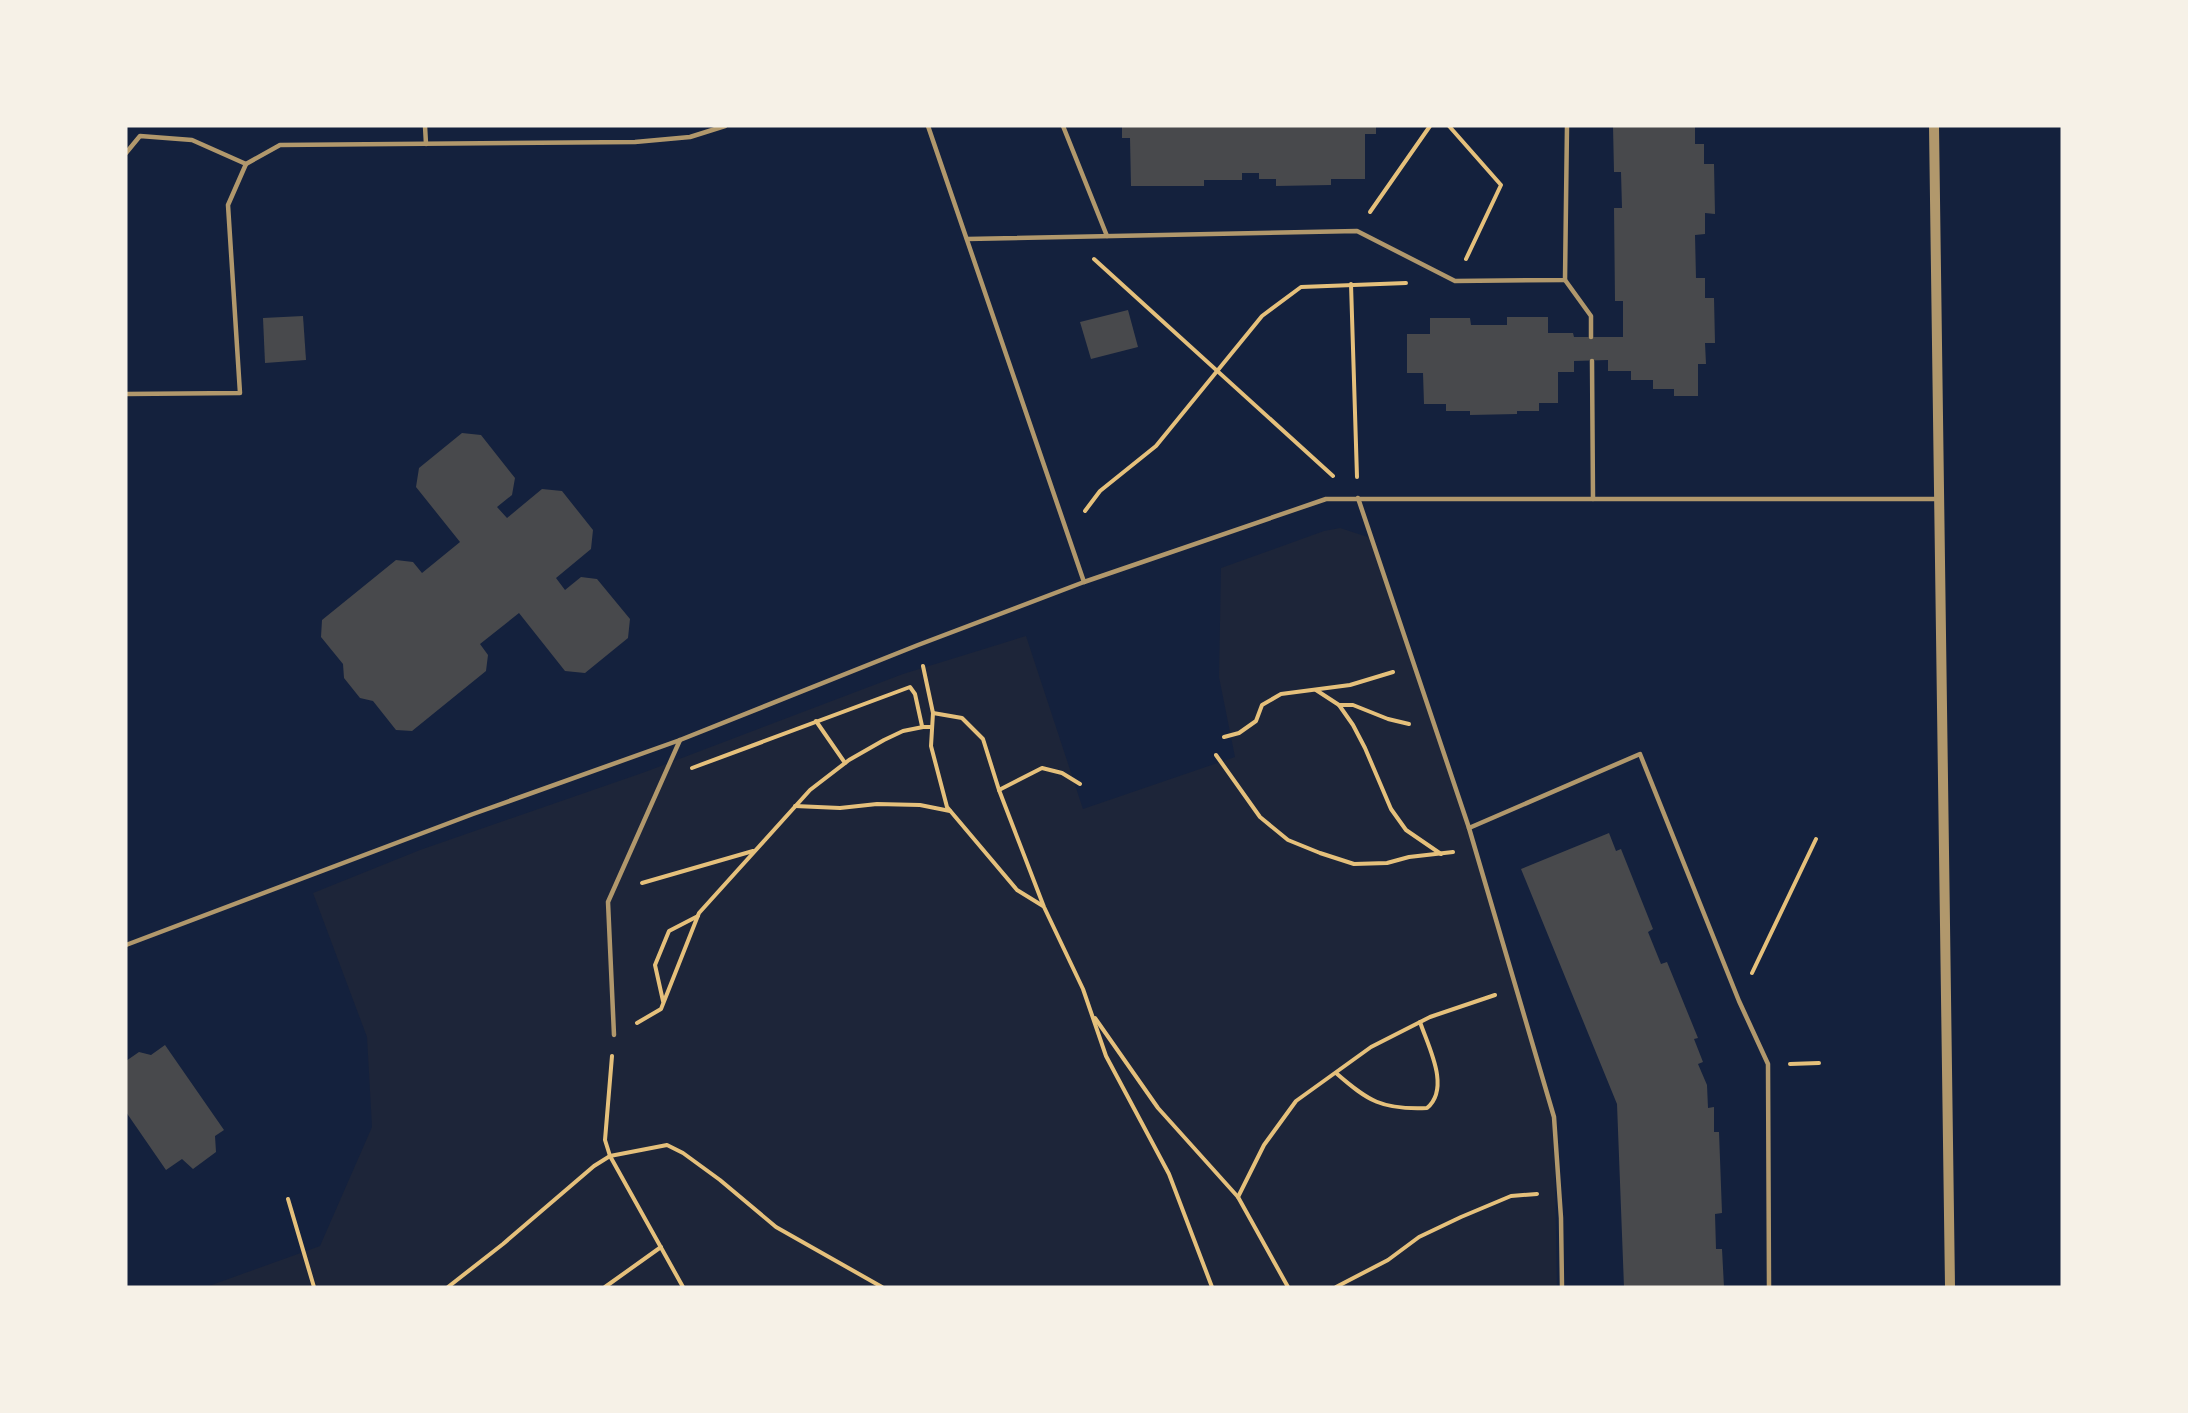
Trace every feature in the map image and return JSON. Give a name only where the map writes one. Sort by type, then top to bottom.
[{"type":"street","points":[[1935,126],[1950,1287]]},
{"type":"lane","points":[[425,126],[426,144]]},
{"type":"lane","points":[[126,394],[240,393],[228,205],[246,164],[280,145],[635,142],[690,137],[725,126]]},
{"type":"lane","points":[[928,126],[1084,582]]},
{"type":"lane","points":[[1063,126],[1107,236]]},
{"type":"lane","points":[[1567,126],[1565,280],[1591,316],[1591,338]]},
{"type":"lane","points":[[126,153],[140,136],[192,140],[246,164]]},
{"type":"lane","points":[[967,238],[1357,231],[1455,281],[1565,280]]},
{"type":"lane","points":[[1592,361],[1593,499]]},
{"type":"lane","points":[[1358,498],[1469,828],[1554,1117],[1562,1287]]},
{"type":"lane","points":[[126,945],[472,814],[680,740],[1084,582],[1326,499],[1940,499]]},
{"type":"lane","points":[[614,1035],[608,902],[680,740]]},
{"type":"lane","points":[[1469,828],[1640,754],[1739,1001],[1768,1064],[1768,1287]]},
{"type":"path","points":[[1357,231],[1430,126]]},
{"type":"path","points":[[1449,126],[1501,185],[1455,281]]},
{"type":"path","points":[[1069,236],[1358,498]]},
{"type":"path","points":[[1067,531],[1100,491],[1156,446],[1219,372],[1262,316],[1301,287],[1409,282]]},
{"type":"path","points":[[1351,284],[1358,498]]},
{"type":"path","points":[[918,645],[933,713],[931,746],[947,807],[1017,890],[1044,907]]},
{"type":"path","points":[[1224,737],[1239,734],[1256,721],[1262,705],[1281,694],[1350,686],[1414,666]]},
{"type":"path","points":[[663,778],[910,687],[915,694],[922,726]]},
{"type":"path","points":[[1314,689],[1339,705],[1353,725],[1391,809],[1407,830],[1441,854]]},
{"type":"path","points":[[1339,705],[1353,705],[1388,719],[1417,726],[1434,724]]},
{"type":"path","points":[[933,713],[962,718],[983,739],[999,790],[1044,907],[1083,989],[1106,1056],[1169,1174],[1212,1287]]},
{"type":"path","points":[[816,721],[845,763]]},
{"type":"path","points":[[683,1287],[610,1156],[605,1140],[614,1035],[661,1009],[698,916],[754,850],[810,790],[845,763],[893,735],[903,730],[922,726],[932,728]]},
{"type":"path","points":[[1216,755],[1260,817],[1288,840],[1320,853],[1354,864],[1387,863],[1409,857],[1441,854],[1474,847]]},
{"type":"path","points":[[999,790],[1042,768],[1062,773],[1080,784]]},
{"type":"path","points":[[795,806],[840,808],[877,804],[920,805],[951,812]]},
{"type":"path","points":[[1739,1001],[1816,839]]},
{"type":"path","points":[[613,892],[754,850]]},
{"type":"path","points":[[664,1003],[655,965],[669,931],[698,916]]},
{"type":"path","points":[[1238,1197],[1264,1145],[1296,1101],[1371,1047],[1420,1022],[1516,988]]},
{"type":"path","points":[[1092,1014],[1158,1108],[1238,1197],[1288,1287]]},
{"type":"path","points":[[1336,1073],[1373,1102],[1427,1108],[1435,1099],[1438,1088],[1436,1069],[1420,1022]]},
{"type":"path","points":[[448,1287],[503,1244],[594,1166],[610,1156],[667,1145],[683,1153],[720,1180],[776,1227],[882,1287]]},
{"type":"path","points":[[1336,1287],[1388,1260],[1419,1237],[1461,1217],[1511,1197],[1559,1192]]},
{"type":"path","points":[[288,1198],[314,1287]]},
{"type":"path","points":[[605,1287],[661,1247]]},
{"type":"shaded area","points":[[1340,528],[1371,538],[1462,809],[1466,828],[1472,840],[1554,1117],[1557,1287],[206,1287],[320,1246],[372,1127],[367,1037],[313,893],[420,850],[645,772],[903,674],[1026,636],[1083,809],[1235,757],[1219,677],[1221,568],[1324,531]]},
{"type":"building","points":[[1122,126],[1376,126],[1376,134],[1365,134],[1365,179],[1331,179],[1331,185],[1276,186],[1276,179],[1259,179],[1259,173],[1242,173],[1242,180],[1204,180],[1204,186],[1131,186],[1130,138],[1122,138]]},
{"type":"building","points":[[1613,126],[1695,126],[1695,144],[1704,144],[1704,164],[1714,164],[1715,214],[1705,213],[1705,234],[1695,235],[1696,278],[1705,278],[1705,298],[1714,298],[1715,343],[1705,343],[1706,364],[1698,364],[1698,396],[1674,396],[1674,389],[1653,389],[1653,380],[1631,380],[1631,371],[1608,371],[1608,360],[1574,361],[1574,372],[1558,372],[1558,403],[1539,403],[1539,411],[1470,415],[1470,411],[1446,411],[1446,404],[1424,404],[1423,373],[1407,373],[1407,334],[1430,334],[1430,318],[1470,318],[1471,325],[1507,325],[1507,317],[1548,317],[1548,333],[1573,333],[1574,337],[1623,337],[1623,301],[1615,301],[1614,208],[1622,208],[1621,172],[1614,172]]},
{"type":"building","points":[[1128,310],[1138,347],[1091,359],[1080,322]]},
{"type":"building","points":[[303,316],[306,360],[265,363],[263,318]]},
{"type":"building","points":[[462,433],[481,435],[515,478],[512,495],[497,507],[507,518],[542,489],[562,491],[593,530],[591,549],[556,578],[565,590],[581,577],[597,579],[630,619],[628,638],[585,673],[565,671],[519,613],[480,644],[488,655],[486,671],[412,731],[396,730],[373,701],[360,698],[344,678],[343,664],[321,637],[322,620],[396,560],[413,562],[422,573],[460,542],[416,487],[419,468]]},
{"type":"building","points":[[1609,833],[1616,851],[1621,849],[1653,929],[1648,932],[1661,964],[1667,962],[1698,1038],[1694,1039],[1703,1062],[1698,1064],[1707,1085],[1708,1108],[1714,1107],[1714,1132],[1719,1132],[1722,1213],[1715,1214],[1716,1249],[1722,1249],[1724,1287],[1624,1287],[1617,1104],[1521,869]]},
{"type":"building","points":[[165,1045],[224,1130],[215,1136],[216,1152],[193,1169],[182,1159],[166,1170],[126,1112],[126,1061],[139,1052],[151,1055]]}]
